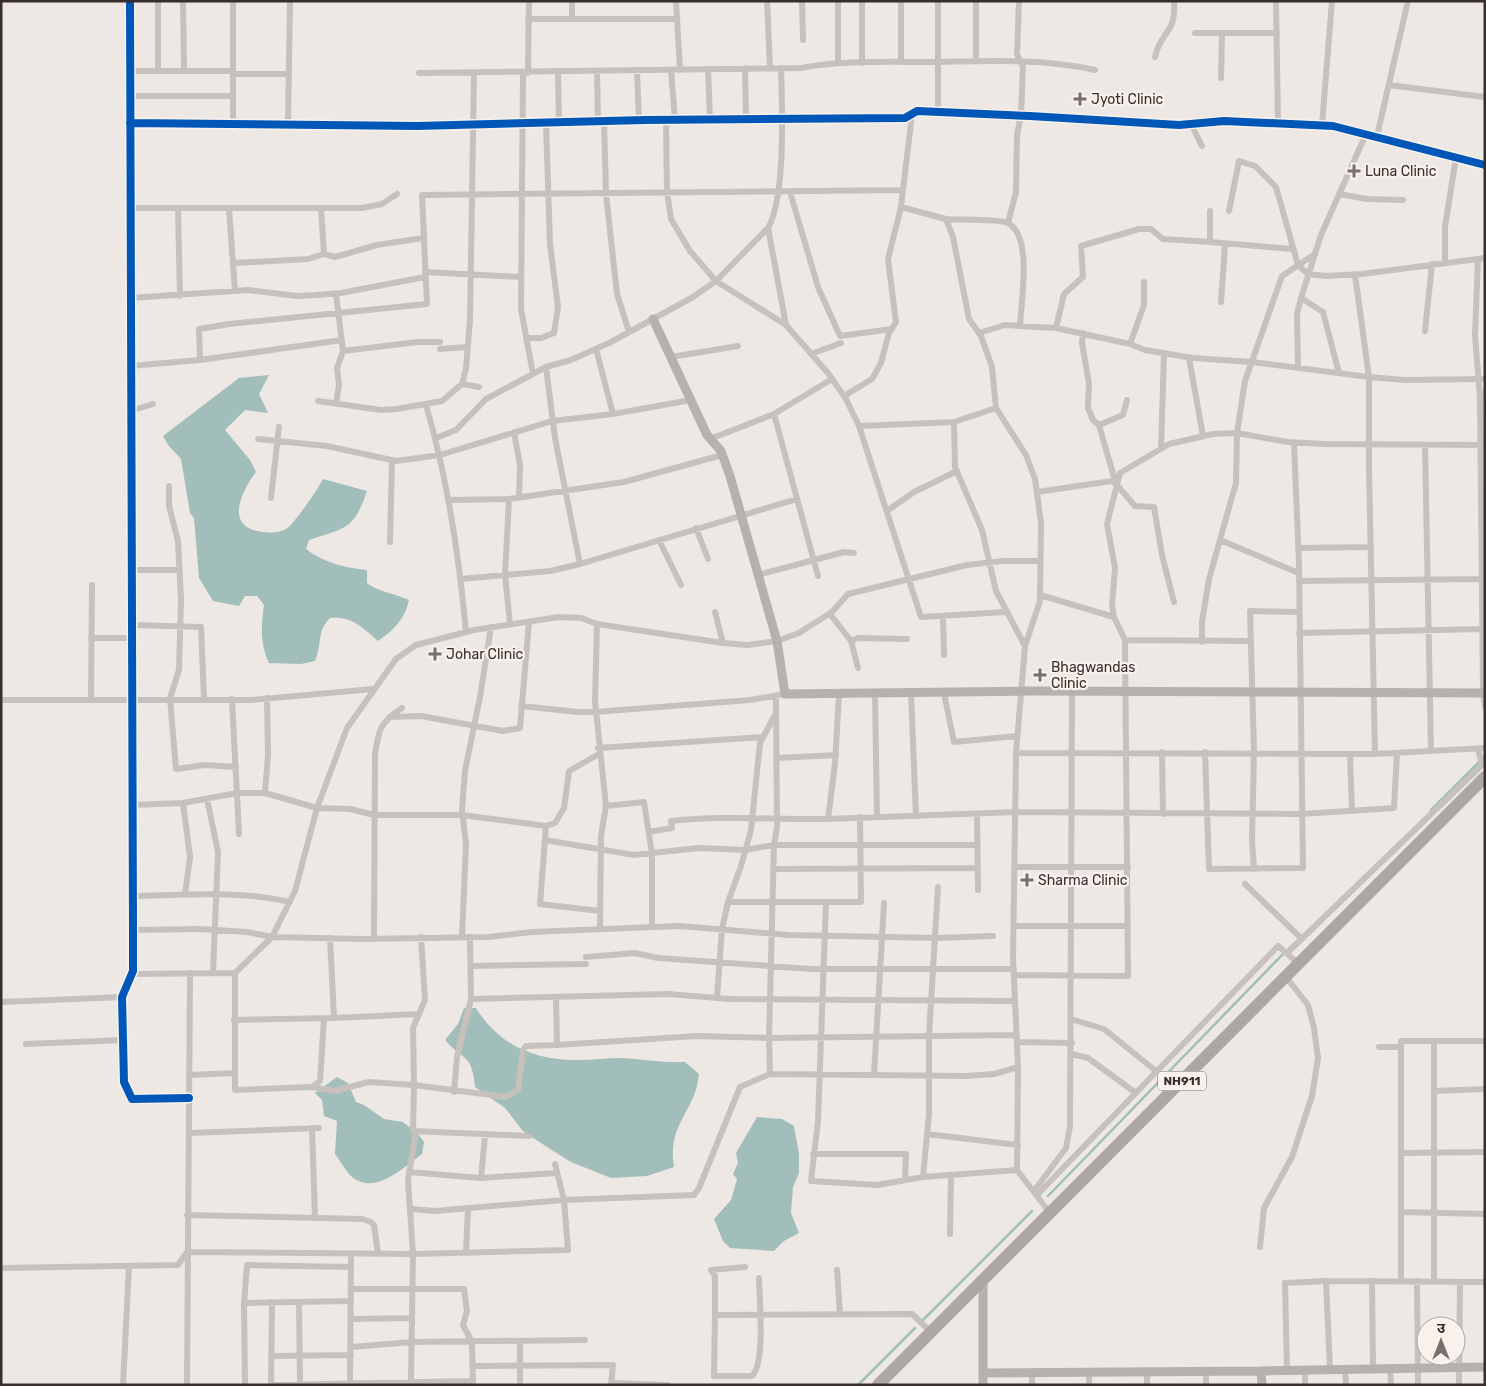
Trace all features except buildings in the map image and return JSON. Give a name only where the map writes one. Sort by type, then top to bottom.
[{"type":"highway","name":"NH911","points":[[878,1385],[1485,777]]},
{"type":"street","points":[[130,1],[133,930],[131,974],[122,997],[124,1082],[132,1099],[189,1098]]},
{"type":"street","points":[[158,1],[158,71]]},
{"type":"street","points":[[183,1],[184,71]]},
{"type":"street","points":[[233,1],[233,124]]},
{"type":"street","points":[[288,125],[290,1]]},
{"type":"street","points":[[528,1],[521,310],[533,374]]},
{"type":"street","points":[[572,1],[572,19]]},
{"type":"street","points":[[676,1],[680,70]]},
{"type":"street","points":[[767,1],[770,68]]},
{"type":"street","points":[[802,1],[803,40]]},
{"type":"street","points":[[838,1],[838,63]]},
{"type":"street","points":[[862,1],[862,63]]},
{"type":"street","points":[[901,1],[901,62]]},
{"type":"street","points":[[938,1],[938,112]]},
{"type":"street","points":[[976,1],[976,62]]},
{"type":"street","points":[[1008,223],[1016,192],[1018,135],[1021,115],[1023,67],[1017,54],[1019,1]]},
{"type":"street","points":[[1155,57],[1158,43],[1170,31],[1173,22],[1174,1]]},
{"type":"street","points":[[1276,1],[1278,123]]},
{"type":"street","points":[[1322,125],[1332,1]]},
{"type":"street","points":[[1377,136],[1408,1]]},
{"type":"street","points":[[528,19],[677,19]]},
{"type":"street","points":[[1195,33],[1277,33]]},
{"type":"street","points":[[1221,78],[1222,33]]},
{"type":"street","points":[[419,73],[801,68],[838,63],[901,62],[1021,62],[1077,66],[1095,70]]},
{"type":"street","points":[[745,68],[746,119]]},
{"type":"street","points":[[436,438],[456,430],[486,399],[546,367],[571,360],[596,349],[654,319],[716,281],[768,228],[775,216],[778,192],[782,119],[782,68]]},
{"type":"street","points":[[708,69],[710,120]]},
{"type":"street","points":[[671,70],[675,120]]},
{"type":"street","points":[[129,71],[289,74]]},
{"type":"street","points":[[637,71],[639,120]]},
{"type":"street","points":[[558,72],[559,122]]},
{"type":"street","points":[[597,72],[606,194],[617,294],[629,332]]},
{"type":"street","points":[[318,401],[381,410],[426,406],[442,401],[462,384],[468,347],[472,276],[474,73]]},
{"type":"street","points":[[1389,85],[1485,97]]},
{"type":"street","points":[[130,96],[233,96]]},
{"type":"street","points":[[130,123],[473,125],[639,120],[904,118],[917,111],[1021,115],[1119,122],[1190,124],[1224,121],[1322,125],[1377,136],[1485,165]]},
{"type":"street","points":[[844,396],[872,379],[881,363],[896,322],[888,259],[901,207],[912,114]]},
{"type":"street","points":[[666,120],[667,192],[671,219],[690,251],[716,281],[786,325],[844,396],[859,426],[921,617],[1006,612]]},
{"type":"street","points":[[526,338],[541,338],[554,333],[558,307],[550,244],[546,123]]},
{"type":"street","points":[[1190,124],[1202,146]]},
{"type":"street","points":[[1298,368],[1297,314],[1300,298],[1339,194],[1366,134]]},
{"type":"street","points":[[1445,263],[1445,227],[1456,157]]},
{"type":"street","points":[[1229,212],[1239,161],[1255,166],[1276,187],[1292,249],[1298,265],[1308,274],[1326,276],[1355,275],[1481,258],[1475,335],[1483,394],[1483,557],[1481,579],[1485,707]]},
{"type":"street","points":[[200,360],[199,329],[229,324],[427,304],[422,196],[903,190]]},
{"type":"street","points":[[790,192],[818,287],[840,336],[892,329]]},
{"type":"street","points":[[130,208],[362,208],[382,204],[397,194]]},
{"type":"street","points":[[1339,194],[1367,199],[1403,200]]},
{"type":"street","points":[[901,207],[946,219],[1008,223],[1021,235],[1024,256],[1020,326]]},
{"type":"street","points":[[178,209],[180,296]]},
{"type":"street","points":[[229,209],[236,291]]},
{"type":"street","points":[[321,209],[324,254]]},
{"type":"street","points":[[1210,212],[1210,242]]},
{"type":"street","points":[[946,219],[953,237],[969,319],[979,333],[992,367],[996,408],[1026,456],[1037,492],[1040,523],[1040,595],[1024,646],[1016,753],[1014,972],[1018,1066],[1017,1170],[1050,1213]]},
{"type":"street","points":[[768,228],[786,325]]},
{"type":"street","points":[[1056,328],[1064,294],[1082,277],[1080,246],[1138,229],[1151,229],[1163,239],[1292,249]]},
{"type":"street","points":[[233,263],[308,259],[324,254],[335,257],[377,245],[423,238]]},
{"type":"street","points":[[1221,302],[1225,244]]},
{"type":"street","points":[[1202,642],[1202,622],[1209,579],[1236,482],[1237,433],[1245,381],[1282,276],[1315,254]]},
{"type":"street","points":[[1425,332],[1432,264]]},
{"type":"street","points":[[130,298],[236,291],[297,296],[336,294],[425,274],[521,277]]},
{"type":"street","points":[[1355,275],[1369,377],[1375,754]]},
{"type":"street","points":[[1130,344],[1144,305],[1144,282]]},
{"type":"street","points":[[336,294],[343,351],[337,368],[339,385],[336,404]]},
{"type":"street","points":[[1300,298],[1323,312],[1339,373]]},
{"type":"street","points":[[654,319],[710,439],[722,455],[730,476],[777,641],[780,695],[776,714],[777,820],[772,902],[770,1074]]},
{"type":"street","points":[[979,333],[1005,325],[1056,328],[1130,344],[1164,354],[1189,358],[1252,362],[1405,380],[1481,379]]},
{"type":"street","points":[[1083,333],[1082,343],[1089,384],[1088,408],[1092,420],[1099,425],[1116,484]]},
{"type":"street","points":[[130,366],[200,360],[342,340]]},
{"type":"street","points":[[343,351],[418,342],[440,346],[468,347]]},
{"type":"street","points":[[811,354],[841,343]]},
{"type":"street","points":[[671,357],[738,346]]},
{"type":"street","points":[[596,349],[612,414]]},
{"type":"street","points":[[1162,448],[1164,354]]},
{"type":"street","points":[[1189,358],[1203,436]]},
{"type":"street","points":[[546,367],[552,421],[580,564]]},
{"type":"street","points":[[710,439],[774,414],[832,379]]},
{"type":"street","points":[[462,384],[479,386]]},
{"type":"street","points":[[258,439],[327,446],[392,460],[440,455],[552,421],[612,414],[691,400]]},
{"type":"street","points":[[1099,425],[1123,415],[1127,400]]},
{"type":"street","points":[[130,411],[153,404]]},
{"type":"street","points":[[426,406],[436,438],[449,500],[461,579],[466,632]]},
{"type":"street","points":[[859,426],[954,422],[996,408]]},
{"type":"street","points":[[774,414],[818,576]]},
{"type":"street","points":[[954,422],[957,470],[982,530],[996,591],[1024,646]]},
{"type":"street","points":[[271,498],[279,427]]},
{"type":"street","points":[[514,432],[520,464],[519,498]]},
{"type":"street","points":[[471,966],[586,960],[635,953],[658,958],[824,969],[934,968],[1128,976],[1128,691],[1125,640],[1114,617],[1115,568],[1107,524],[1120,472],[1169,444],[1203,436],[1237,433],[1262,439],[1294,443],[1482,445]]},
{"type":"street","points":[[1205,752],[1209,869],[1303,868],[1302,753],[1299,692],[1299,573],[1294,443]]},
{"type":"street","points":[[1426,445],[1426,580],[1431,751]]},
{"type":"street","points":[[449,500],[519,498],[624,482],[722,455]]},
{"type":"street","points":[[390,542],[392,460]]},
{"type":"street","points":[[887,511],[914,492],[957,470]]},
{"type":"street","points":[[1037,492],[1112,481],[1135,506],[1154,507],[1162,555],[1174,602]]},
{"type":"street","points":[[169,486],[169,506],[178,541],[179,570],[179,670],[170,698],[176,769],[204,766],[236,767]]},
{"type":"street","points":[[509,499],[505,575],[510,624]]},
{"type":"street","points":[[461,579],[550,571],[580,564],[797,499]]},
{"type":"street","points":[[696,528],[708,559]]},
{"type":"street","points":[[659,540],[681,585]]},
{"type":"street","points":[[1220,540],[1299,573]]},
{"type":"street","points":[[1298,548],[1371,547]]},
{"type":"street","points":[[758,575],[844,552],[854,553]]},
{"type":"street","points":[[131,974],[235,973],[272,937],[295,891],[317,808],[347,728],[396,659],[416,645],[490,627],[559,617],[581,618],[597,624],[748,645],[777,641],[799,633],[830,614],[848,594],[967,565],[989,562],[1040,561]]},
{"type":"street","points":[[132,570],[179,570]]},
{"type":"street","points":[[1299,581],[1481,579]]},
{"type":"street","points":[[91,699],[92,585]]},
{"type":"street","points":[[1040,595],[1114,617]]},
{"type":"street","points":[[1254,869],[1254,752],[1250,611],[1299,612]]},
{"type":"street","points":[[715,612],[723,643]]},
{"type":"street","points":[[830,614],[851,641],[858,668]]},
{"type":"street","points":[[943,616],[944,655]]},
{"type":"street","points":[[389,717],[421,716],[513,731],[520,728],[530,622]]},
{"type":"street","points":[[597,624],[595,712],[606,806],[601,850],[600,928]]},
{"type":"street","points":[[132,625],[201,627],[204,698]]},
{"type":"street","points":[[462,937],[466,844],[462,815],[465,771],[480,697],[490,627]]},
{"type":"street","points":[[1299,633],[1482,629]]},
{"type":"street","points":[[92,638],[132,638]]},
{"type":"street","points":[[851,641],[858,638],[907,639]]},
{"type":"street","points":[[1125,640],[1250,641]]},
{"type":"street","points":[[1,700],[232,699],[373,690]]},
{"type":"street","points":[[521,706],[595,712],[780,695],[1021,691],[1484,693]]},
{"type":"street","points":[[1036,1193],[1066,1148],[1070,1126],[1073,926],[1072,691]]},
{"type":"street","points":[[911,693],[916,816]]},
{"type":"street","points":[[944,693],[954,742],[1017,736]]},
{"type":"street","points":[[875,694],[876,816]]},
{"type":"street","points":[[828,818],[836,755],[839,695]]},
{"type":"street","points":[[265,793],[268,755],[266,698]]},
{"type":"street","points":[[232,699],[239,834]]},
{"type":"street","points":[[374,938],[375,754],[378,732],[384,720],[402,708]]},
{"type":"street","points":[[717,998],[718,962],[722,929],[728,902],[745,850],[752,818],[760,743],[776,714]]},
{"type":"street","points":[[132,805],[183,803],[237,793],[265,793],[317,808],[350,809],[374,815],[462,815],[546,826],[555,823],[564,808],[570,771],[599,751],[763,737]]},
{"type":"street","points":[[1016,753],[1254,752],[1375,754],[1481,749],[1482,765],[1287,953]]},
{"type":"street","points":[[1162,752],[1163,814]]},
{"type":"street","points":[[649,832],[672,828],[671,821],[710,816],[777,820],[1015,812],[1207,815],[1302,814],[1394,808],[1397,753]]},
{"type":"street","points":[[1350,754],[1352,811]]},
{"type":"street","points":[[777,758],[836,755]]},
{"type":"street","points":[[207,799],[218,852],[213,973]]},
{"type":"street","points":[[606,806],[644,802],[652,854],[652,927]]},
{"type":"street","points":[[183,803],[190,857],[185,895]]},
{"type":"street","points":[[977,814],[978,890]]},
{"type":"street","points":[[728,902],[861,902],[860,817]]},
{"type":"street","points":[[546,826],[540,904],[600,911]]},
{"type":"street","points":[[545,840],[634,855],[699,848],[745,850],[774,845],[859,847],[977,845]]},
{"type":"street","points":[[1014,867],[1073,868],[1128,866]]},
{"type":"street","points":[[773,869],[977,868]]},
{"type":"street","points":[[1245,884],[1302,938]]},
{"type":"street","points":[[923,1177],[927,1134],[930,1076],[929,1035],[933,1001],[938,888]]},
{"type":"street","points":[[133,896],[217,895],[269,897],[290,902]]},
{"type":"street","points":[[826,902],[818,1121],[811,1181],[877,1185],[923,1177],[1017,1170]]},
{"type":"street","points":[[874,1075],[884,903]]},
{"type":"street","points":[[1014,926],[1128,926]]},
{"type":"street","points":[[133,930],[215,930],[272,937],[330,938],[470,937],[600,928],[652,927],[722,929],[772,934],[936,938],[993,936]]},
{"type":"street","points":[[421,937],[425,1000],[413,1028],[414,1085],[412,1128],[416,1132],[485,1136],[529,1136]]},
{"type":"street","points":[[454,1092],[457,1057],[471,1000],[470,937]]},
{"type":"street","points":[[330,938],[334,1018]]},
{"type":"street","points":[[1036,1193],[1278,946],[1299,964]]},
{"type":"street","points":[[187,1385],[190,973]]},
{"type":"street","points":[[235,973],[235,1090],[312,1087],[334,1090],[369,1082],[414,1085],[454,1092],[506,1097],[514,1094],[519,1085],[523,1050],[526,1046],[696,1036],[769,1038],[929,1035],[1017,1038],[1072,1043]]},
{"type":"street","points":[[1260,1247],[1264,1208],[1292,1157],[1312,1096],[1318,1058],[1314,1028],[1308,1005],[1286,977]]},
{"type":"street","points":[[471,1000],[668,994],[770,1000],[1015,1001]]},
{"type":"street","points":[[1,1002],[122,997]]},
{"type":"street","points":[[556,997],[557,1045]]},
{"type":"street","points":[[234,1020],[324,1019],[419,1014]]},
{"type":"street","points":[[312,1087],[320,1080],[324,1019]]},
{"type":"street","points":[[1071,1019],[1104,1029],[1156,1071]]},
{"type":"street","points":[[26,1044],[123,1040]]},
{"type":"street","points":[[1401,1281],[1401,1041],[1485,1041]]},
{"type":"street","points":[[1434,1041],[1434,1281]]},
{"type":"street","points":[[1379,1047],[1401,1047]]},
{"type":"street","points":[[1072,1054],[1088,1058],[1136,1093]]},
{"type":"street","points":[[411,1209],[435,1211],[564,1200],[694,1195],[740,1087],[770,1074],[930,1076],[994,1074],[1018,1066]]},
{"type":"street","points":[[190,1075],[235,1073]]},
{"type":"street","points":[[1434,1091],[1485,1089]]},
{"type":"street","points":[[189,1133],[316,1128],[315,1217]]},
{"type":"street","points":[[411,1381],[413,1254],[409,1172],[416,1132]]},
{"type":"street","points":[[927,1134],[1018,1145]]},
{"type":"street","points":[[481,1178],[485,1136]]},
{"type":"street","points":[[1401,1153],[1485,1152]]},
{"type":"street","points":[[813,1154],[906,1154],[905,1180]]},
{"type":"street","points":[[187,1252],[413,1254],[568,1250],[564,1200],[556,1164]]},
{"type":"street","points":[[409,1172],[481,1178],[557,1173]]},
{"type":"street","points":[[950,1234],[951,1175]]},
{"type":"street","points":[[466,1253],[468,1209]]},
{"type":"street","points":[[1401,1212],[1485,1214]]},
{"type":"street","points":[[187,1215],[362,1219],[371,1222],[376,1232],[378,1254]]},
{"type":"street","points":[[1,1268],[178,1265],[187,1252]]},
{"type":"street","points":[[350,1383],[352,1254]]},
{"type":"street","points":[[245,1385],[244,1303],[247,1266],[351,1267]]},
{"type":"street","points":[[123,1385],[129,1267]]},
{"type":"street","points":[[745,1267],[711,1270],[715,1276],[714,1376],[752,1376],[755,1373],[759,1354],[759,1278]]},
{"type":"street","points":[[837,1270],[840,1314]]},
{"type":"street","points":[[983,1280],[983,1385]]},
{"type":"street","points":[[1326,1281],[1330,1370]]},
{"type":"street","points":[[1287,1371],[1285,1283],[1326,1281],[1485,1282]]},
{"type":"street","points":[[1372,1281],[1373,1369]]},
{"type":"street","points":[[1417,1281],[1418,1385]]},
{"type":"street","points":[[1459,1385],[1460,1282]]},
{"type":"street","points":[[272,1302],[272,1385],[411,1381],[473,1383],[472,1342],[463,1325],[467,1311],[464,1289],[413,1287],[351,1289]]},
{"type":"street","points":[[244,1303],[351,1301]]},
{"type":"street","points":[[299,1302],[298,1356],[300,1383]]},
{"type":"street","points":[[715,1315],[912,1314],[931,1332]]},
{"type":"street","points":[[351,1319],[412,1318]]},
{"type":"street","points":[[351,1347],[412,1342],[585,1340]]},
{"type":"street","points":[[520,1341],[520,1385]]},
{"type":"street","points":[[272,1356],[351,1355]]},
{"type":"street","points":[[472,1366],[613,1366],[611,1384],[668,1385]]},
{"type":"street","points":[[983,1373],[1261,1372],[1485,1367]]},
{"type":"street","points":[[1390,1368],[1391,1385]]},
{"type":"street","points":[[1345,1369],[1346,1385]]},
{"type":"street","points":[[1305,1370],[1305,1385]]},
{"type":"street","points":[[1032,1372],[1032,1385]]},
{"type":"street","points":[[1089,1372],[1089,1385]]},
{"type":"street","points":[[1147,1372],[1147,1385]]},
{"type":"street","points":[[1206,1372],[1206,1385]]},
{"type":"street","points":[[1261,1372],[1262,1385]]},
{"type":"water","points":[[269,375],[259,394],[268,413],[245,410],[225,430],[250,460],[256,472],[241,499],[239,509],[240,517],[244,524],[252,529],[264,532],[286,529],[300,513],[323,479],[367,491],[358,513],[347,526],[309,540],[306,549],[312,554],[335,564],[367,570],[367,583],[371,586],[409,600],[405,613],[398,624],[378,641],[362,627],[351,621],[330,618],[321,633],[315,661],[301,664],[269,663],[262,635],[264,605],[257,596],[245,596],[239,606],[213,601],[199,578],[194,518],[190,513],[181,459],[168,445],[163,436],[239,378]]},
{"type":"water","points":[[464,1008],[476,1008],[485,1021],[507,1041],[533,1054],[548,1058],[579,1060],[621,1058],[685,1062],[699,1074],[692,1099],[674,1139],[674,1167],[647,1176],[611,1178],[571,1162],[523,1131],[505,1108],[475,1087],[472,1068],[469,1063],[445,1040],[458,1024]]},
{"type":"water","points":[[337,1077],[348,1083],[356,1102],[364,1105],[384,1119],[403,1122],[418,1134],[424,1142],[422,1154],[398,1172],[379,1182],[360,1182],[351,1176],[335,1154],[337,1121],[324,1116],[322,1100],[315,1093]]},
{"type":"water","points":[[757,1117],[782,1119],[794,1126],[799,1154],[799,1173],[793,1187],[791,1213],[799,1233],[784,1241],[774,1251],[730,1248],[723,1241],[714,1219],[731,1200],[737,1179],[733,1174],[738,1163],[736,1153]]},
{"type":"waterway","points":[[1431,810],[1485,756]]},
{"type":"waterway","points":[[1048,1196],[1284,953]]},
{"type":"waterway","points":[[922,1321],[1032,1211]]},
{"type":"waterway","points":[[858,1385],[915,1328]]},
{"type":"cycle path","points":[[130,1],[133,971],[122,997],[124,1082],[132,1099],[189,1098]]},
{"type":"cycle path","points":[[130,123],[417,126],[645,120],[905,118],[917,111],[1179,125],[1224,121],[1333,126],[1485,165]]},
{"type":"place","name":"Jyoti Clinic","points":[[1080,99]]},
{"type":"place","name":"Luna Clinic","points":[[1354,171]]},
{"type":"place","name":"Johar Clinic","points":[[435,654]]},
{"type":"place","name":"Bhagwandas Clinic","points":[[1040,675]]},
{"type":"place","name":"Sharma Clinic","points":[[1027,880]]}]
